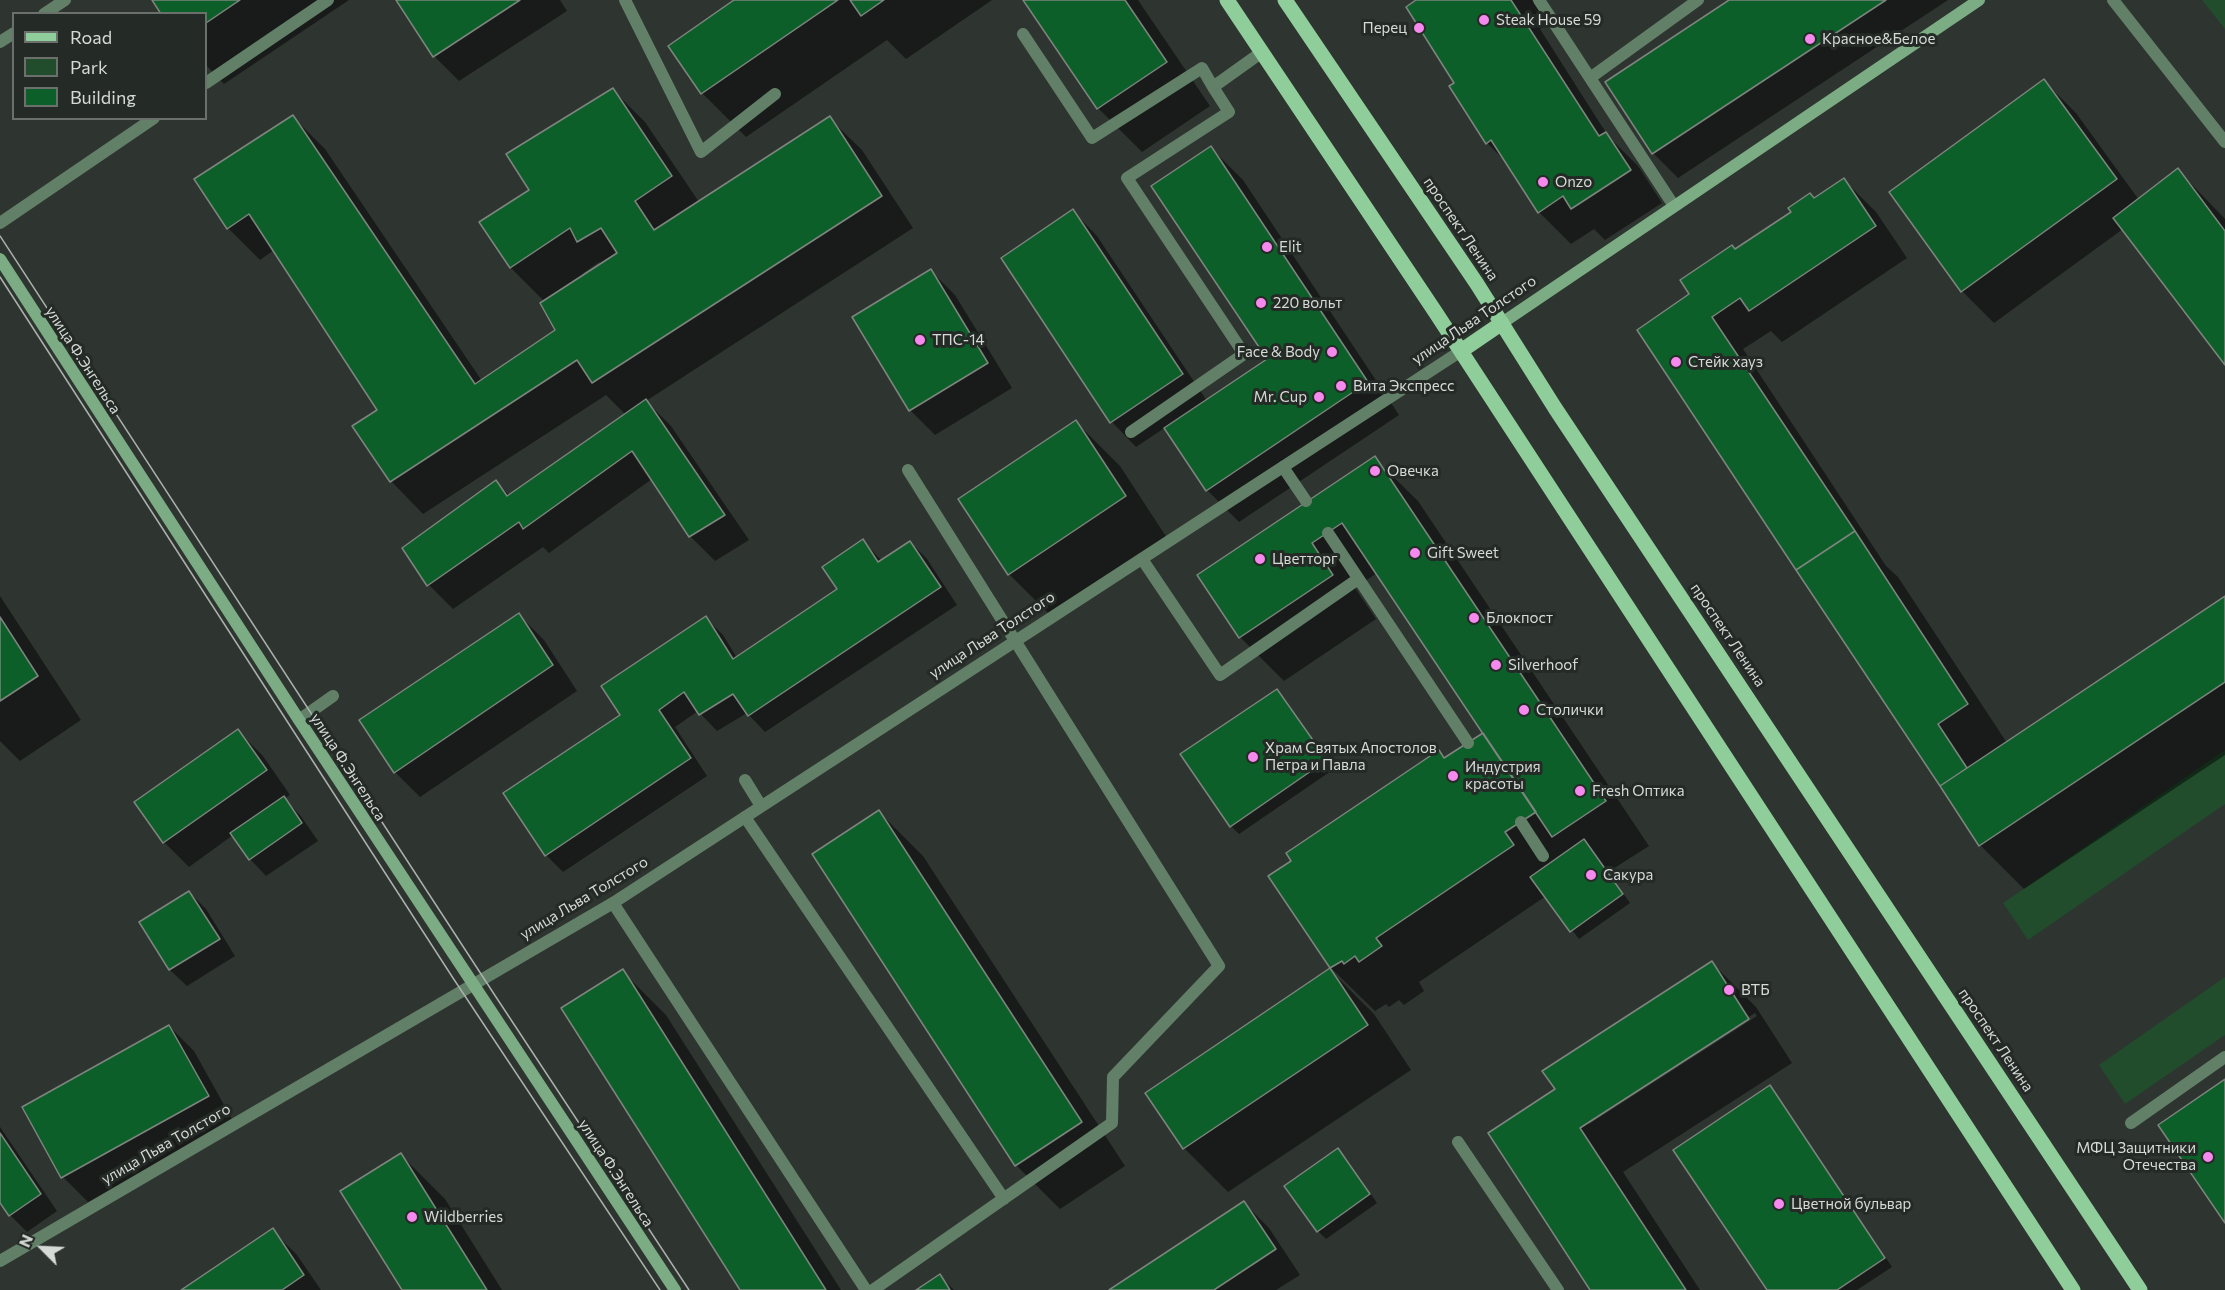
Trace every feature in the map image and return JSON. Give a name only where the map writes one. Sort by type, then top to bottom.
[{"type":"main road","points":[[1227,0],[1461,351],[2073,1290]]},
{"type":"main road","name":"проспект Ленина","points":[[1290,2],[2140,1290]]},
{"type":"main road","name":"улица Льва Толстого","points":[[1461,351],[1502,323]]},
{"type":"street","points":[[47,12],[65,0]]},
{"type":"street","points":[[207,82],[328,0]]},
{"type":"street","points":[[625,0],[701,152],[775,94]]},
{"type":"street","points":[[1539,0],[1674,206]]},
{"type":"street","points":[[1590,78],[1698,0]]},
{"type":"street","name":"улица Льва Толстого","points":[[1502,323],[1979,0]]},
{"type":"street","points":[[2112,0],[2225,142]]},
{"type":"street","points":[[1023,34],[1092,138],[1202,68],[1229,112],[1126,178],[1244,354],[1131,432]]},
{"type":"street","points":[[1213,87],[1262,52]]},
{"type":"street","points":[[0,223],[151,120]]},
{"type":"street","name":"улица Ф.Энгельса","points":[[0,259],[299,720],[675,1290]]},
{"type":"street","name":"улица Льва Толстого","points":[[0,1261],[614,903],[1461,351]]},
{"type":"street","points":[[1283,467],[1306,501]]},
{"type":"street","points":[[873,1290],[1112,1123],[1113,1077],[1219,966],[908,470]]},
{"type":"street","points":[[1328,532],[1468,743]]},
{"type":"street","points":[[1142,559],[1220,675],[1358,579]]},
{"type":"street","points":[[299,720],[333,696]]},
{"type":"street","points":[[745,780],[761,806]]},
{"type":"street","points":[[745,817],[1004,1199]]},
{"type":"street","points":[[1521,822],[1543,856]]},
{"type":"street","points":[[614,903],[866,1290]]},
{"type":"street","points":[[2131,1123],[2225,1057]]},
{"type":"street","points":[[1458,1142],[1558,1290]]},
{"type":"green space","points":[[2202,0],[2225,0],[2225,29]]},
{"type":"green space","points":[[2225,750],[2225,804],[2028,940],[2003,903]]},
{"type":"green space","points":[[2225,977],[2225,1035],[2125,1104],[2099,1065]]},
{"type":"building","points":[[152,0],[240,0],[207,22],[207,12],[160,12]]},
{"type":"building","points":[[396,0],[520,0],[433,57]]},
{"type":"building","points":[[734,0],[838,0],[701,94],[668,46]]},
{"type":"building","points":[[850,0],[884,0],[861,16]]},
{"type":"building","points":[[1023,0],[1125,0],[1167,62],[1097,109]]},
{"type":"building","points":[[1416,0],[1511,0],[1599,136],[1606,132],[1631,170],[1571,209],[1563,196],[1538,213],[1491,140],[1486,144],[1449,86],[1454,83],[1406,7]]},
{"type":"building","points":[[1729,0],[1886,0],[1652,154],[1605,82]]},
{"type":"building","points":[[2044,79],[2117,179],[1961,292],[1889,192]]},
{"type":"building","points":[[613,88],[672,176],[635,201],[654,230],[830,116],[882,196],[592,383],[577,360],[390,482],[352,426],[377,410],[249,214],[227,229],[194,179],[293,115],[475,384],[555,330],[540,303],[617,253],[601,228],[577,242],[570,228],[510,268],[479,222],[529,190],[506,154]]},
{"type":"building","points":[[1211,146],[1368,382],[1206,491],[1164,428],[1267,359],[1151,186]]},
{"type":"building","points":[[2178,168],[2225,231],[2225,365],[2113,218]]},
{"type":"building","points":[[1844,178],[1876,226],[1749,311],[1740,298],[1712,317],[1855,531],[1796,570],[1637,330],[1689,294],[1680,280],[1732,245],[1735,249],[1791,212],[1788,208],[1810,193],[1814,198]]},
{"type":"building","points":[[1073,209],[1183,374],[1110,423],[1001,258]]},
{"type":"building","name":"ТПС-14","points":[[931,269],[988,363],[909,411],[852,317]]},
{"type":"building","points":[[646,399],[725,515],[689,537],[632,451],[523,529],[519,522],[427,586],[402,548],[496,480],[507,496]]},
{"type":"building","points":[[1076,420],[1126,496],[1008,575],[958,499]]},
{"type":"building","points":[[1375,456],[1606,801],[1552,837],[1342,523],[1312,543],[1333,575],[1239,638],[1197,575]]},
{"type":"building","points":[[1855,531],[1968,704],[1938,724],[1967,768],[1940,786],[1796,570]]},
{"type":"building","points":[[863,539],[878,562],[910,541],[941,587],[748,716],[733,694],[699,715],[684,692],[659,710],[691,758],[545,856],[503,793],[620,715],[601,686],[706,616],[733,659],[837,589],[822,567]]},
{"type":"building","points":[[2225,596],[2225,682],[1979,846],[1940,786]]},
{"type":"building","points":[[519,613],[553,665],[394,773],[359,720]]},
{"type":"building","points":[[0,617],[38,676],[0,701]]},
{"type":"building","name":"Храм Святых Апостолов Петра и Павла","points":[[1277,689],[1327,760],[1230,827],[1180,754]]},
{"type":"building","points":[[238,729],[267,770],[163,843],[134,802]]},
{"type":"building","points":[[1483,733],[1536,812],[1505,832],[1514,845],[1376,938],[1382,946],[1359,962],[1355,956],[1344,964],[1342,961],[1330,968],[1268,876],[1291,861],[1286,853],[1439,750],[1444,758]]},
{"type":"building","points":[[284,796],[302,823],[249,860],[230,833]]},
{"type":"building","points":[[879,810],[1082,1122],[1015,1166],[812,854]]},
{"type":"building","points":[[1584,839],[1623,894],[1570,932],[1530,877]]},
{"type":"building","points":[[189,891],[220,939],[169,970],[139,922]]},
{"type":"building","points":[[1712,961],[1749,1019],[1580,1128],[1686,1290],[1590,1290],[1488,1133],[1555,1089],[1542,1071]]},
{"type":"building","points":[[1330,968],[1368,1025],[1183,1149],[1145,1093]]},
{"type":"building","points":[[623,969],[826,1290],[740,1290],[561,1008]]},
{"type":"building","points":[[169,1025],[209,1096],[61,1178],[22,1107]]},
{"type":"building","points":[[2225,1079],[2225,1223],[2158,1125]]},
{"type":"building","name":"Цветной бульвар","points":[[1770,1085],[1885,1258],[1837,1290],[1767,1290],[1673,1150]]},
{"type":"building","points":[[0,1133],[41,1194],[9,1216],[0,1203]]},
{"type":"building","points":[[1338,1148],[1370,1194],[1317,1232],[1284,1186]]},
{"type":"building","points":[[401,1153],[487,1290],[402,1290],[340,1191]]},
{"type":"building","points":[[1244,1201],[1276,1249],[1214,1290],[1109,1290]]},
{"type":"building","points":[[273,1228],[304,1275],[282,1290],[181,1290]]},
{"type":"building","points":[[940,1274],[950,1290],[916,1290]]},
{"type":"tram line","points":[[0,236],[689,1290]]},
{"type":"tram line","points":[[0,277],[453,978],[660,1290]]},
{"type":"place","name":"Steak House 59","points":[[1484,20]]},
{"type":"place","name":"Перец","points":[[1419,28]]},
{"type":"place","name":"Красное&Белое","points":[[1810,39]]},
{"type":"place","name":"Onzo","points":[[1543,182]]},
{"type":"place","name":"Elit","points":[[1267,247]]},
{"type":"place","name":"220 вольт","points":[[1261,303]]},
{"type":"place","name":"ТПС-14","points":[[920,340]]},
{"type":"place","name":"Face & Body","points":[[1332,352]]},
{"type":"place","name":"Стейк хауз","points":[[1676,362]]},
{"type":"place","name":"Вита Экспресс","points":[[1341,386]]},
{"type":"place","name":"Mr. Cup","points":[[1319,397]]},
{"type":"place","name":"Овечка","points":[[1375,471]]},
{"type":"place","name":"Gift Sweet","points":[[1415,553]]},
{"type":"place","name":"Цветторг","points":[[1260,559]]},
{"type":"place","name":"Блокпост","points":[[1474,618]]},
{"type":"place","name":"Silverhoof","points":[[1496,665]]},
{"type":"place","name":"Столички","points":[[1524,710]]},
{"type":"place","name":"Храм Святых Апостолов Петра и Павла","points":[[1253,757]]},
{"type":"place","name":"Индустрия красоты","points":[[1453,776]]},
{"type":"place","name":"Fresh Оптика","points":[[1580,791]]},
{"type":"place","name":"Сакура","points":[[1591,875]]},
{"type":"place","name":"ВТБ","points":[[1729,990]]},
{"type":"place","name":"МФЦ Защитники Отечества","points":[[2208,1157]]},
{"type":"place","name":"Цветной бульвар","points":[[1779,1204]]},
{"type":"place","name":"Wildberries","points":[[412,1217]]}]
